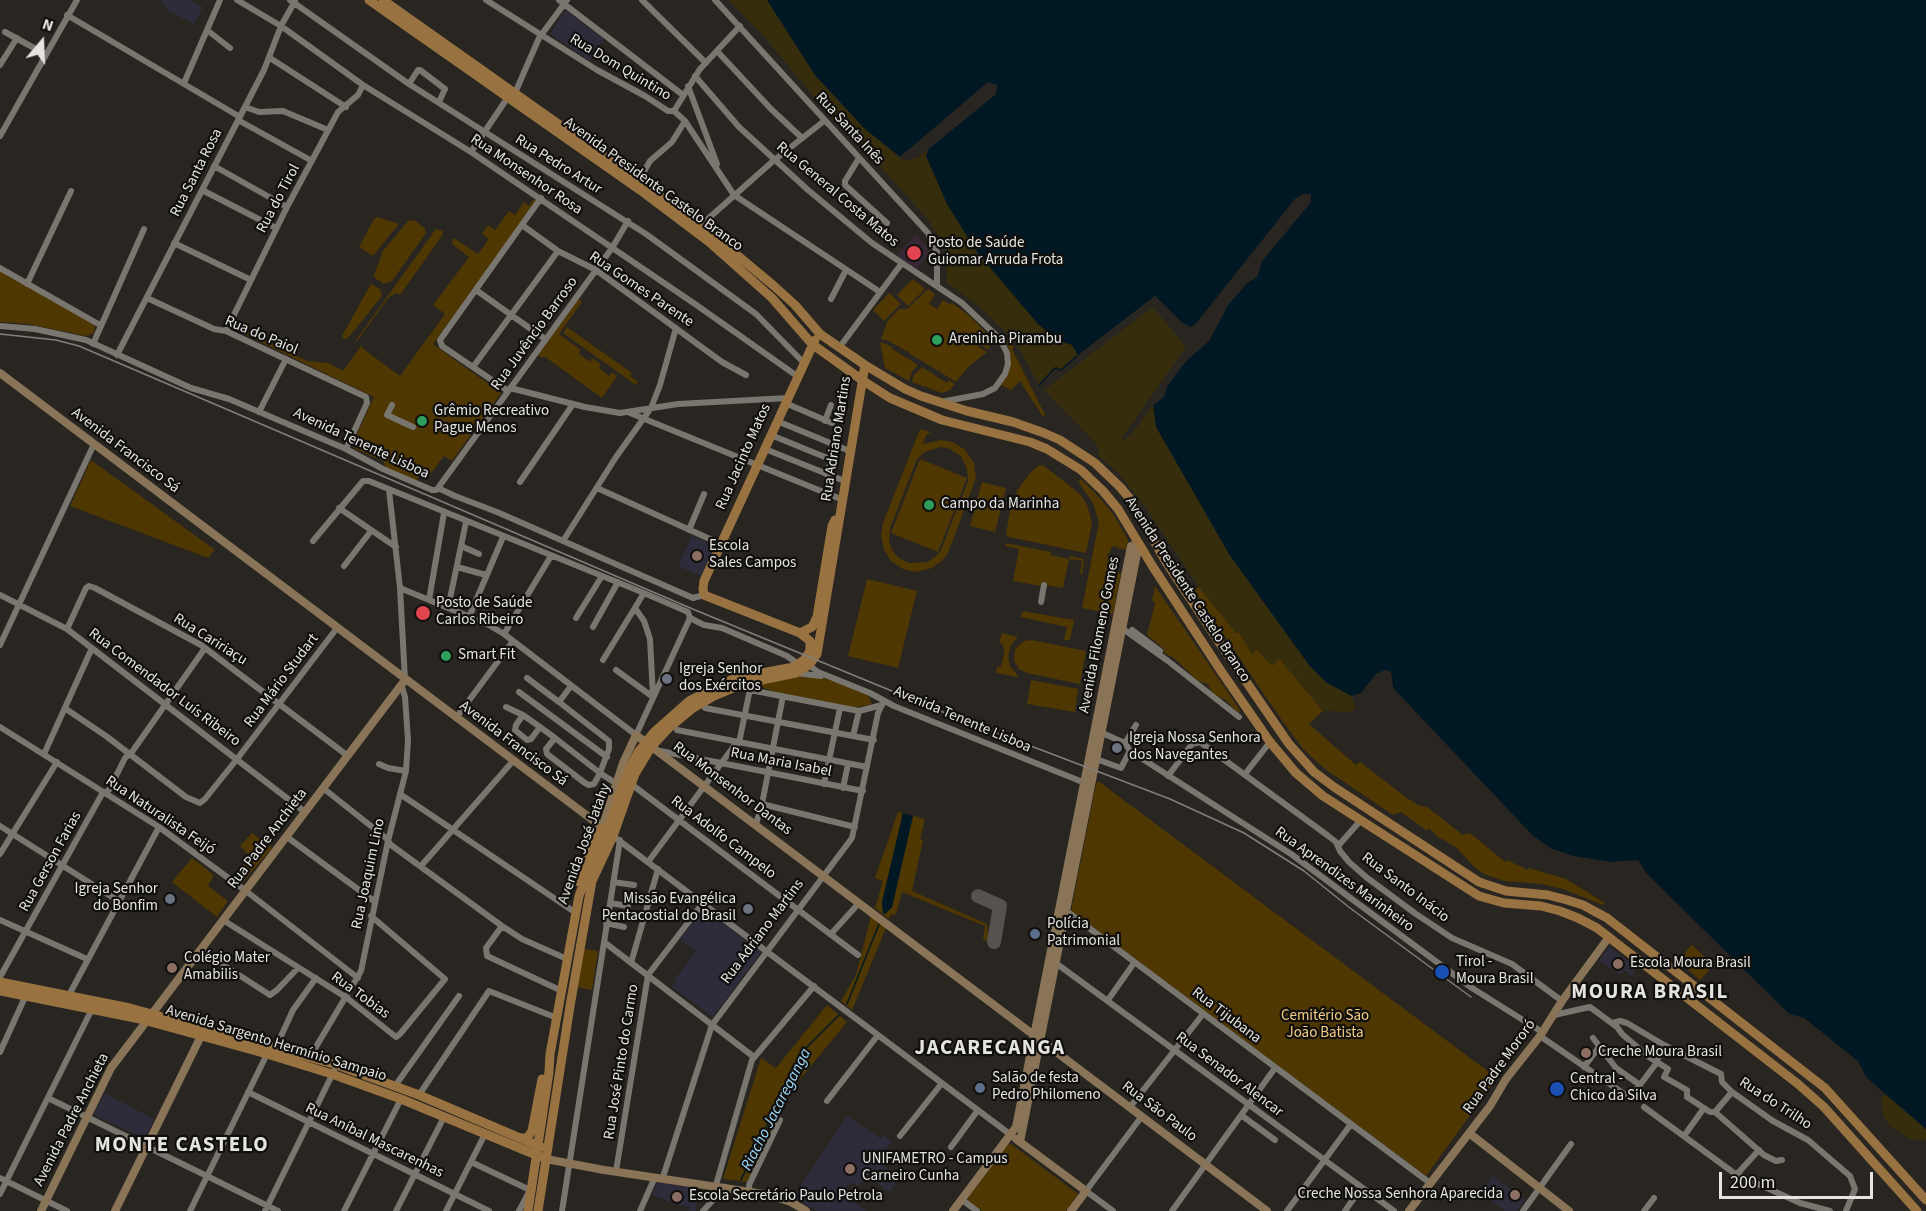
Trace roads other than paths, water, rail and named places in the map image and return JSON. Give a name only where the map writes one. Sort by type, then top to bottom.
[{"type":"main road","name":"Avenida Presidente Castelo Branco","points":[[369,0],[413,26],[616,169],[709,242],[795,305],[820,334],[865,365],[905,389],[939,402],[1030,427],[1060,441],[1093,462],[1131,500],[1166,562],[1303,762],[1334,787],[1479,882],[1495,889],[1548,895],[1583,905],[1606,918],[1825,1088],[1924,1198]]},
{"type":"main road","name":"Avenida Presidente Castelo Branco","points":[[383,0],[413,26]]},
{"type":"main road","name":"Avenida Presidente Castelo Branco","points":[[616,169],[639,180],[701,225],[742,264],[812,344],[862,380],[890,398],[942,420],[1014,437],[1047,449],[1083,473],[1118,508],[1139,544],[1270,742],[1284,761],[1308,783],[1323,796],[1479,896],[1504,903],[1541,906],[1560,911],[1578,918],[1609,937],[1798,1084],[1824,1107],[1917,1211]]},
{"type":"main road","name":"Rua Jacinto Matos","points":[[704,595],[704,581],[758,466],[803,362],[820,334]]},
{"type":"main road","name":"Rua Adriano Martins","points":[[819,647],[865,365]]},
{"type":"main road","points":[[1083,473],[1085,465],[1093,462]]},
{"type":"main road","name":"Rua Adriano Martins","points":[[800,633],[812,627],[817,617],[832,526],[840,517]]},
{"type":"main road","points":[[1144,522],[1139,544],[1149,544],[1166,562]]},
{"type":"main road","points":[[704,595],[800,633],[810,641],[811,646],[807,657],[797,669]]},
{"type":"main road","points":[[1201,639],[1214,656],[1220,654],[1223,648]]},
{"type":"main road","name":"Avenida José Jatahy","points":[[528,1211],[530,1190],[542,1152],[565,1004],[567,960],[582,870],[611,834],[622,783],[634,759],[652,746],[693,708],[724,691],[751,686],[809,664],[819,647]]},
{"type":"main road","name":"Avenida José Jatahy","points":[[566,986],[592,881],[631,783],[652,746],[680,708],[716,687],[746,675],[787,668],[797,669]]},
{"type":"main road","points":[[622,768],[634,759]]},
{"type":"main road","points":[[1361,820],[1363,813],[1368,809]]},
{"type":"main road","points":[[1631,955],[1637,941]]},
{"type":"main road","name":"Avenida Sargento Hermínio Sampaio","points":[[0,982],[69,995],[149,1017],[276,1047],[337,1065],[419,1095],[520,1138],[542,1152]]},
{"type":"main road","name":"Avenida Sargento Hermínio Sampaio","points":[[0,991],[92,1009],[149,1017],[201,1036],[332,1074],[401,1099],[485,1134],[542,1152]]},
{"type":"main road","name":"Avenida José Jatahy","points":[[538,1211],[550,1054],[557,1018],[565,1004]]},
{"type":"main road","points":[[1735,1035],[1743,1024]]},
{"type":"main road","points":[[520,1138],[527,1138],[532,1131],[544,1070],[550,1054]]},
{"type":"main road","points":[[1860,1148],[1870,1146],[1871,1139]]},
{"type":"street","points":[[184,83],[220,0]]},
{"type":"street","name":"Rua Monsenhor Rosa","points":[[237,0],[281,26],[363,85],[541,198],[797,376]]},
{"type":"street","name":"Rua Dom Quintino","points":[[486,0],[597,70],[668,111],[674,111],[685,121],[734,195],[880,292]]},
{"type":"street","points":[[642,0],[706,63]]},
{"type":"street","name":"Rua Santa Inês","points":[[715,0],[928,233],[937,252],[937,286]]},
{"type":"street","points":[[0,136],[75,1]]},
{"type":"street","name":"Rua Santa Rosa","points":[[117,355],[270,58],[293,1]]},
{"type":"street","name":"Rua Pedro Artur","points":[[293,1],[409,84],[627,221],[756,314],[803,362]]},
{"type":"street","points":[[471,152],[511,95],[542,34],[564,1],[683,95]]},
{"type":"street","points":[[67,15],[312,161]]},
{"type":"street","points":[[674,111],[695,76],[740,26]]},
{"type":"street","points":[[207,30],[230,48]]},
{"type":"street","points":[[5,32],[45,54]]},
{"type":"street","points":[[0,63],[17,38]]},
{"type":"street","points":[[717,51],[776,114],[802,138]]},
{"type":"street","points":[[270,58],[346,107]]},
{"type":"street","points":[[409,84],[418,70],[424,73],[445,89],[439,102]]},
{"type":"street","name":"Rua General Costa Matos","points":[[695,76],[740,127],[775,160],[872,243],[962,303],[1000,339],[1008,358],[1005,374],[995,388],[983,394],[939,402]]},
{"type":"street","name":"Rua do Tirol","points":[[226,332],[276,228],[328,130],[338,112],[346,107],[363,85]]},
{"type":"street","name":"Rua Dom Quintino","points":[[688,86],[722,176]]},
{"type":"street","points":[[245,107],[259,112],[283,111],[328,130]]},
{"type":"street","points":[[639,180],[650,161],[669,146],[685,121]]},
{"type":"street","points":[[701,225],[775,160],[824,121]]},
{"type":"street","points":[[859,158],[845,185],[887,223]]},
{"type":"street","points":[[214,166],[287,207]]},
{"type":"street","points":[[202,190],[276,228]]},
{"type":"street","points":[[27,284],[71,191]]},
{"type":"street","points":[[541,198],[440,338],[441,346],[509,390],[614,412],[629,412],[678,404],[787,400],[829,422],[831,405]]},
{"type":"street","name":"Rua Juvêncio Barroso","points":[[438,488],[612,248],[627,221]]},
{"type":"street","name":"Rua Gomes Parente","points":[[522,225],[558,251],[596,270],[722,362],[746,375]]},
{"type":"street","points":[[93,344],[144,229]]},
{"type":"street","points":[[174,243],[250,280]]},
{"type":"street","points":[[474,367],[558,251]]},
{"type":"street","points":[[839,348],[902,263]]},
{"type":"street","points":[[0,268],[100,325]]},
{"type":"street","points":[[831,299],[846,270]]},
{"type":"street","points":[[476,290],[545,339]]},
{"type":"street","name":"Rua do Paiol","points":[[147,298],[366,397],[367,404],[346,449]]},
{"type":"street","name":"Avenida Tenente Lisboa","points":[[0,326],[35,329],[86,340],[194,389],[219,395],[346,449],[383,469],[432,490],[438,488],[497,512],[693,598],[704,595]]},
{"type":"street","points":[[563,541],[651,408],[676,328]]},
{"type":"street","points":[[259,412],[286,359]]},
{"type":"street","name":"Avenida Francisco Sá","points":[[0,373],[337,628],[403,682],[456,718],[1011,1135]]},
{"type":"street","points":[[520,482],[573,404]]},
{"type":"street","points":[[392,405],[387,415],[413,427]]},
{"type":"street","points":[[629,412],[843,500]]},
{"type":"street","points":[[777,421],[852,452]]},
{"type":"street","points":[[771,435],[832,460]]},
{"type":"street","points":[[0,645],[94,444]]},
{"type":"street","points":[[826,474],[838,446]]},
{"type":"street","points":[[765,448],[847,482]]},
{"type":"street","name":"Avenida Tenente Lisboa","points":[[339,508],[363,481],[618,582],[687,612],[690,618],[704,625],[722,628],[787,656],[797,669],[831,678]]},
{"type":"street","points":[[597,489],[721,544]]},
{"type":"street","name":"Rua Joaquim Lino","points":[[310,1057],[358,978],[405,771],[408,740],[403,682],[400,588],[389,490]]},
{"type":"street","points":[[689,530],[704,494]]},
{"type":"street","points":[[313,541],[339,508],[396,547]]},
{"type":"street","points":[[429,600],[444,513]]},
{"type":"street","points":[[448,608],[466,522]]},
{"type":"street","points":[[344,566],[371,531]]},
{"type":"street","points":[[469,617],[503,537]]},
{"type":"street","name":"Avenida Filomeno Gomes","points":[[1020,1142],[1084,783],[1098,731],[1119,624],[1139,544]]},
{"type":"street","points":[[461,546],[479,554]]},
{"type":"street","points":[[504,634],[551,556]]},
{"type":"street","points":[[457,567],[486,575]]},
{"type":"street","points":[[576,618],[602,576]]},
{"type":"street","points":[[593,627],[618,582]]},
{"type":"street","points":[[1041,602],[1044,585]]},
{"type":"street","name":"Rua Caririaçu","points":[[67,629],[84,591],[89,586],[95,588],[205,648],[348,756]]},
{"type":"street","name":"Rua Monsenhor Dantas","points":[[400,588],[504,634],[1038,1037]]},
{"type":"street","points":[[603,660],[644,593]]},
{"type":"street","name":"Rua Comendador Luís Ribeiro","points":[[0,595],[67,629],[305,812]]},
{"type":"street","points":[[635,608],[644,621],[650,639],[653,697]]},
{"type":"street","points":[[611,834],[617,784],[622,768],[690,618]]},
{"type":"street","points":[[1119,624],[1239,717]]},
{"type":"street","name":"Rua Mário Studart","points":[[129,754],[186,797],[200,802],[205,799],[337,628]]},
{"type":"street","points":[[456,718],[513,641]]},
{"type":"street","points":[[44,754],[92,648]]},
{"type":"street","name":"Rua Gerson Farias","points":[[0,977],[122,762],[132,752],[205,648]]},
{"type":"street","name":"Avenida Tenente Lisboa","points":[[809,664],[818,672],[870,693],[894,706],[1084,783]]},
{"type":"street","points":[[616,670],[653,697]]},
{"type":"street","points":[[527,678],[609,741],[607,757],[594,784],[589,785],[549,756],[546,749],[554,737],[566,708]]},
{"type":"street","name":"Rua Padre Anchieta","points":[[149,1017],[403,682]]},
{"type":"street","points":[[547,713],[571,686]]},
{"type":"street","points":[[648,862],[738,742],[751,686],[783,696],[859,711],[894,706]]},
{"type":"street","points":[[519,692],[607,757]]},
{"type":"street","name":"Rua Adriano Martins","points":[[640,1211],[659,1177],[712,1025],[852,838],[874,741],[879,708],[870,693]]},
{"type":"street","points":[[756,824],[783,696]]},
{"type":"street","points":[[506,706],[523,715],[617,784]]},
{"type":"street","points":[[705,708],[874,741]]},
{"type":"street","points":[[824,784],[840,708]]},
{"type":"street","points":[[66,709],[129,754]]},
{"type":"street","points":[[853,736],[859,711]]},
{"type":"street","points":[[523,715],[515,730],[527,740],[531,739],[540,727]]},
{"type":"street","points":[[1098,731],[1125,743],[1136,725]]},
{"type":"street","name":"Rua Naturalista Feijó","points":[[0,727],[159,827],[358,978]]},
{"type":"street","points":[[677,730],[867,767]]},
{"type":"street","name":"Avenida Filomeno Gomes","points":[[1063,909],[1096,759],[1098,731]]},
{"type":"street","name":"Rua Santo Inácio","points":[[1168,776],[1192,744],[1197,741],[1336,842],[1349,861],[1366,877],[1416,914],[1452,938],[1512,964],[1562,1001]]},
{"type":"street","points":[[1245,774],[1270,742]]},
{"type":"street","name":"Rua Aprendizes Marinheiro","points":[[1125,743],[1129,746],[1130,752],[1291,854],[1472,988],[1630,1098],[1640,1085]]},
{"type":"street","name":"Rua Maria Isabel","points":[[652,746],[721,764],[863,791]]},
{"type":"street","points":[[1096,759],[1121,768],[1130,752]]},
{"type":"street","points":[[421,866],[513,761]]},
{"type":"street","points":[[0,854],[57,762]]},
{"type":"street","points":[[379,764],[405,771]]},
{"type":"street","points":[[843,788],[848,764]]},
{"type":"street","name":"Rua Adolfo Campelo","points":[[631,783],[858,955]]},
{"type":"street","points":[[323,788],[388,841],[502,926],[522,939],[567,960]]},
{"type":"street","points":[[400,794],[576,913]]},
{"type":"street","points":[[762,804],[855,827]]},
{"type":"street","points":[[1338,846],[1361,820]]},
{"type":"street","points":[[0,826],[120,902]]},
{"type":"street","points":[[69,995],[159,827]]},
{"type":"street","name":"Avenida José Jatahy","points":[[562,1211],[613,882],[611,834]]},
{"type":"street","points":[[287,837],[374,902]]},
{"type":"street","points":[[631,963],[658,869]]},
{"type":"street","points":[[613,882],[634,885]]},
{"type":"street","points":[[610,903],[628,906]]},
{"type":"street","name":"Rua José Pinto do Carmo","points":[[616,1172],[648,975],[703,903]]},
{"type":"street","points":[[831,934],[859,903]]},
{"type":"street","name":"Rua Tijubana","points":[[1063,909],[1430,1183]]},
{"type":"street","name":"Rua Tobias","points":[[223,920],[347,998],[396,1037],[445,981],[371,916]]},
{"type":"street","points":[[0,920],[87,959]]},
{"type":"street","points":[[606,923],[624,927]]},
{"type":"street","points":[[502,926],[486,948],[487,956],[566,986]]},
{"type":"street","name":"Rua Padre Mororó","points":[[1409,1211],[1497,1095],[1506,1079],[1541,1034],[1609,937]]},
{"type":"street","points":[[604,942],[754,1057]]},
{"type":"street","points":[[200,950],[270,995],[298,968]]},
{"type":"street","name":"Rua Senador Alencar","points":[[1053,961],[1394,1211]]},
{"type":"street","points":[[1108,1000],[1134,963]]},
{"type":"street","points":[[276,1047],[293,1010],[315,978]]},
{"type":"street","points":[[716,1185],[754,1057],[814,986]]},
{"type":"street","points":[[419,1095],[489,991],[557,1018]]},
{"type":"street","points":[[0,1052],[26,995]]},
{"type":"street","points":[[395,1086],[459,996]]},
{"type":"street","points":[[1554,1015],[1590,1007],[1655,1061],[1668,1069],[1664,1077],[1687,1090],[1688,1097],[1710,1112],[1715,1112],[1759,1150],[1776,1161],[1782,1160]]},
{"type":"street","points":[[0,1194],[3,1180],[48,1098],[92,1009]]},
{"type":"street","points":[[1130,1107],[1203,1014]]},
{"type":"street","name":"Avenida Padre Anchieta","points":[[41,1211],[111,1068],[149,1017]]},
{"type":"street","name":"Rua do Trilho","points":[[1612,1023],[1620,1021],[1627,1023],[1720,1074],[1722,1082],[1732,1092],[1793,1133],[1808,1140],[1850,1176],[1855,1189],[1846,1211]]},
{"type":"street","points":[[827,1101],[878,1035]]},
{"type":"street","points":[[115,1211],[201,1036]]},
{"type":"street","name":"Avenida Filomeno Gomes","points":[[953,1211],[1016,1127],[1038,1037]]},
{"type":"street","name":"Rua São Paulo","points":[[1038,1037],[1267,1211]]},
{"type":"street","points":[[1593,1038],[1616,1068],[1640,1085],[1665,1045]]},
{"type":"street","points":[[1584,1067],[1599,1047]]},
{"type":"street","points":[[190,1211],[267,1054]]},
{"type":"street","points":[[266,1208],[337,1065]]},
{"type":"street","points":[[1172,1211],[1275,1068]]},
{"type":"street","points":[[900,1136],[942,1083]]},
{"type":"street","name":"Rua Aníbal Mascarenhas","points":[[248,1092],[489,1211]]},
{"type":"street","points":[[1715,1112],[1732,1092]]},
{"type":"street","points":[[48,1098],[207,1176],[266,1208],[278,1211]]},
{"type":"street","points":[[344,1211],[401,1099]]},
{"type":"street","points":[[1644,1107],[1725,1168],[1800,1203],[1830,1211]]},
{"type":"street","points":[[1684,1136],[1704,1108]]},
{"type":"street","points":[[951,1147],[978,1110]]},
{"type":"street","points":[[1241,1115],[1275,1140]]},
{"type":"street","points":[[1071,1211],[1142,1116]]},
{"type":"street","points":[[396,1211],[444,1117]]},
{"type":"street","points":[[749,1191],[749,1185],[780,1120]]},
{"type":"street","points":[[1287,1211],[1351,1124]]},
{"type":"street","points":[[1469,1133],[1569,1211]]},
{"type":"street","points":[[446,1211],[485,1134]]},
{"type":"street","points":[[1011,1135],[1113,1211]]},
{"type":"street","points":[[1523,1211],[1571,1144]]},
{"type":"street","points":[[1737,1174],[1759,1150]]},
{"type":"street","name":"Avenida Sargento Hermínio Sampaio","points":[[542,1152],[569,1162],[616,1172],[726,1186],[773,1196],[806,1211]]},
{"type":"street","points":[[471,1162],[530,1190],[519,1211]]},
{"type":"street","points":[[3,1180],[67,1211]]},
{"type":"street","points":[[703,1211],[726,1186]]},
{"type":"street","points":[[1344,1211],[1361,1188]]},
{"type":"street","points":[[1644,1211],[1654,1198]]},
{"type":"street","points":[[962,1199],[977,1211]]},
{"type":"water","points":[[767,0],[1926,0],[1926,1129],[1866,1077],[1858,1061],[1804,1018],[1789,1014],[1646,873],[1638,860],[1610,862],[1573,856],[1552,849],[1533,836],[1393,688],[1391,672],[1385,670],[1377,674],[1361,693],[1352,696],[1327,683],[1309,665],[1229,554],[1156,427],[1153,405],[1164,397],[1167,386],[1187,360],[1209,341],[1228,305],[1247,283],[1257,277],[1262,261],[1311,202],[1311,194],[1295,199],[1195,325],[1190,327],[1180,321],[1155,296],[1078,355],[1072,345],[1057,340],[1038,324],[977,252],[947,204],[926,156],[929,148],[996,94],[997,85],[988,83],[900,157],[864,128],[815,75]]},
{"type":"water","points":[[903,813],[913,816],[892,907],[885,914],[882,902]]},
{"type":"waterway","name":"Riacho Jacareganga","points":[[1039,385],[1055,368],[1061,370],[1078,355]]},
{"type":"waterway","name":"Riacho Jacareganga","points":[[847,1004],[879,924]]},
{"type":"waterway","name":"Riacho Jacareganga","points":[[741,1180],[787,1083],[807,1047],[839,1015]]},
{"type":"tram line","points":[[960,719],[1170,799],[1244,833],[1304,871],[1350,908],[1471,997]]},
{"type":"railway","points":[[0,334],[56,340],[79,346],[695,610],[960,719]]},
{"type":"place","name":"Posto de Saúde Guiomar Arruda Frota","points":[[914,253]]},
{"type":"place","name":"Areninha Pirambu","points":[[937,340]]},
{"type":"place","name":"Grêmio Recreativo Pague Menos","points":[[422,421]]},
{"type":"place","name":"Campo da Marinha","points":[[929,505]]},
{"type":"place","name":"Escola Sales Campos","points":[[697,556]]},
{"type":"place","name":"Posto de Saúde Carlos Ribeiro","points":[[423,613]]},
{"type":"place","name":"Smart Fit","points":[[446,656]]},
{"type":"place","name":"Igreja Senhor dos Exércitos","points":[[667,679]]},
{"type":"place","name":"Igreja Nossa Senhora dos Navegantes","points":[[1117,748]]},
{"type":"place","name":"Igreja Senhor do Bonfim","points":[[170,899]]},
{"type":"place","name":"Missão Evangélica Pentacostial do Brasil","points":[[748,909]]},
{"type":"place","name":"Polícia Patrimonial","points":[[1035,934]]},
{"type":"place","name":"Escola Moura Brasil","points":[[1618,964]]},
{"type":"place","name":"Colégio Mater Amabilis","points":[[172,968]]},
{"type":"place","name":"Tirol - Moura Brasil","points":[[1442,972]]},
{"type":"place","name":"Creche Moura Brasil","points":[[1586,1053]]},
{"type":"place","name":"Salão de festa Pedro Philomeno","points":[[980,1088]]},
{"type":"place","name":"Central - Chico da Silva","points":[[1557,1089]]},
{"type":"place","name":"UNIFAMETRO - Campus Carneiro Cunha","points":[[850,1169]]},
{"type":"place","name":"Creche Nossa Senhora Aparecida","points":[[1515,1195]]},
{"type":"place","name":"Escola Secretário Paulo Petrola","points":[[677,1197]]},
{"type":"district","name":"MOURA BRASIL","points":[[1650,993]]},
{"type":"district","name":"JACARECANGA","points":[[990,1049]]},
{"type":"district","name":"MONTE CASTELO","points":[[182,1146]]},
{"type":"park label","name":"Cemitério São João Batista","points":[[1325,1026]]}]
